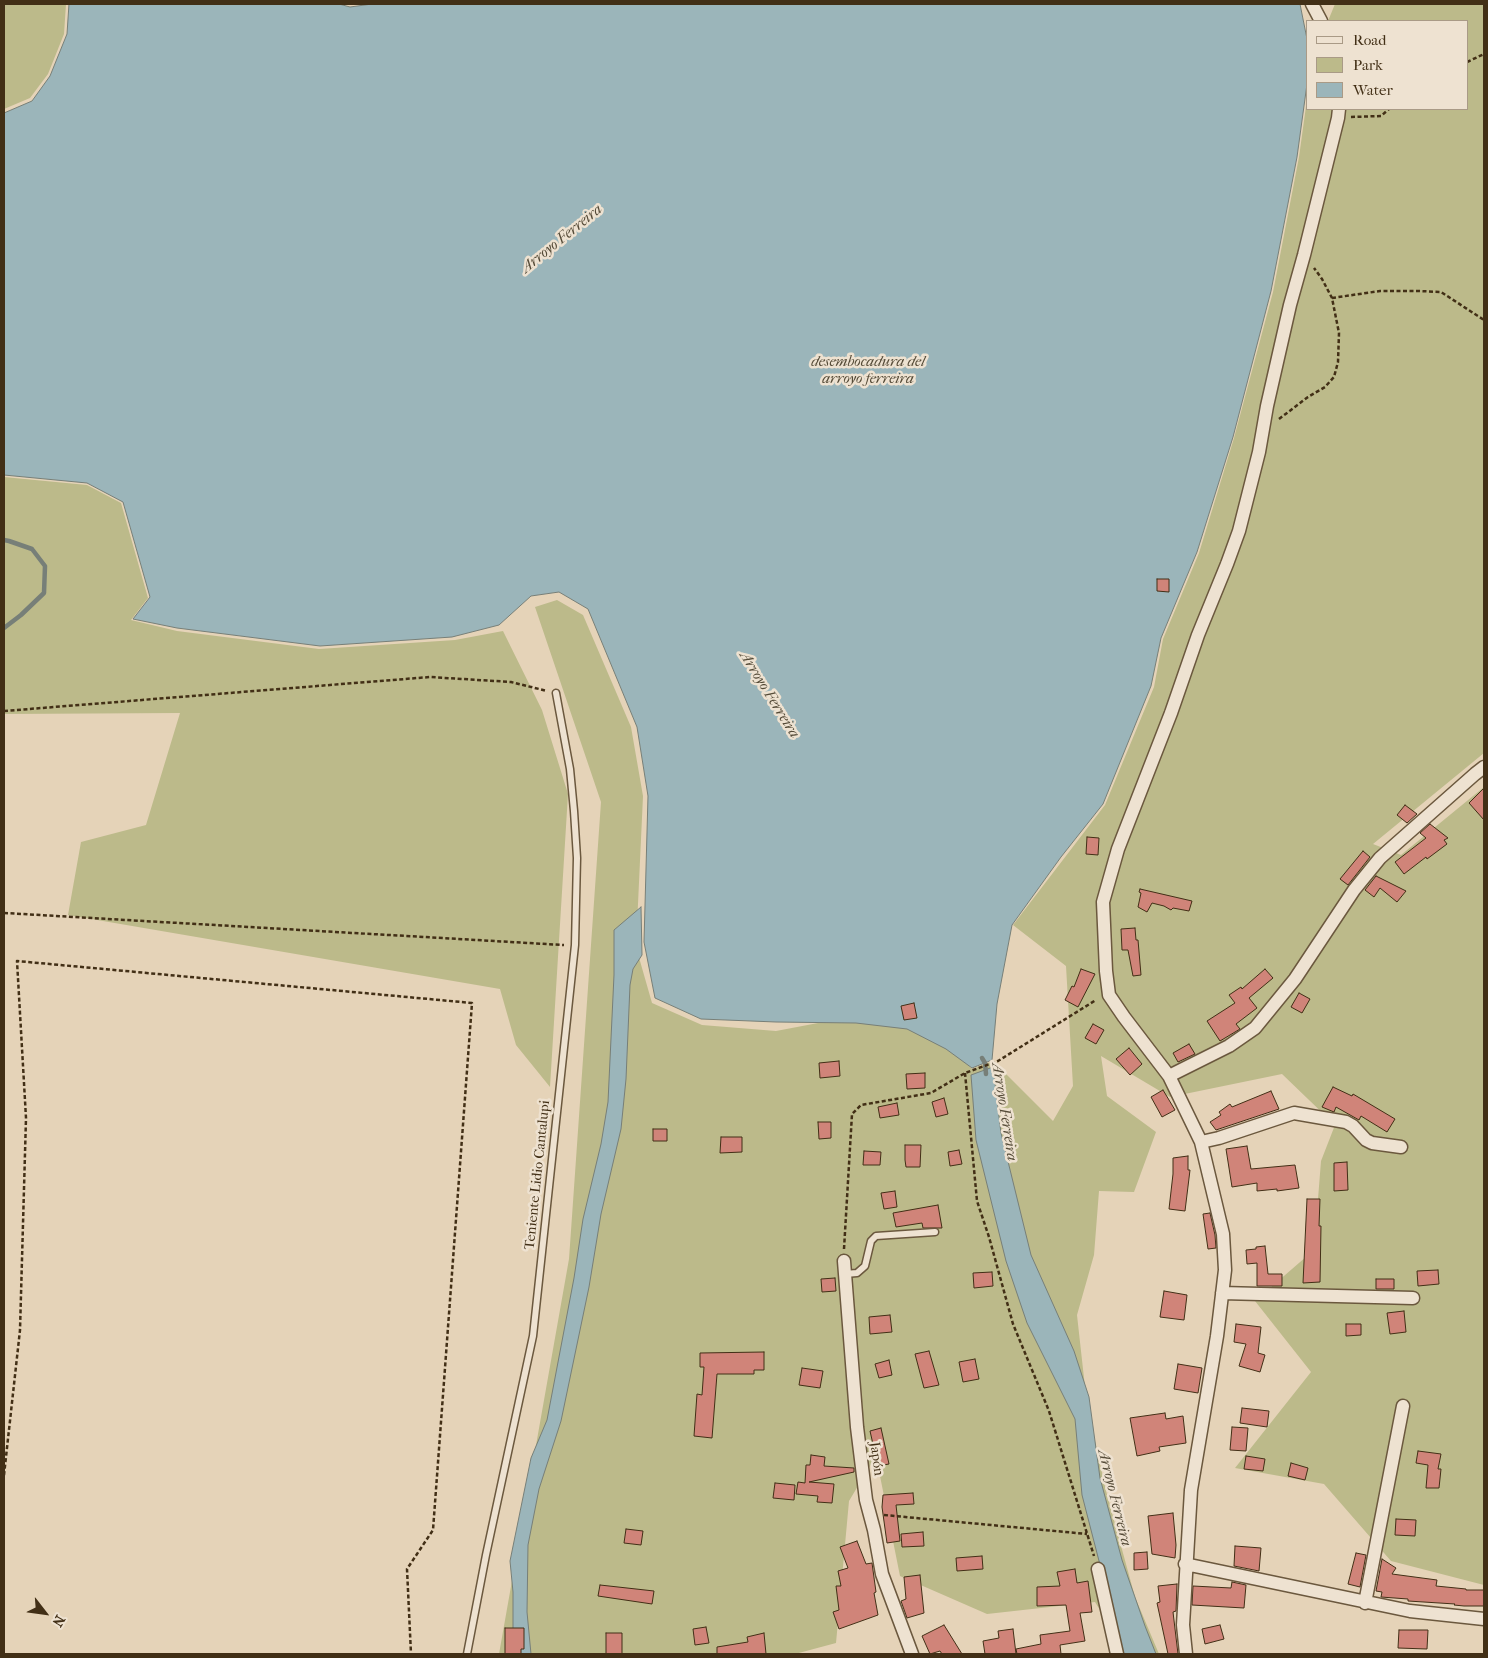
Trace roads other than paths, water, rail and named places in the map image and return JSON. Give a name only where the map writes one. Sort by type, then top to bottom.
[{"type":"street","points":[[1312,4],[1320,20]]},
{"type":"street","points":[[1186,1654],[1183,1625],[1185,1564],[1191,1490],[1217,1336],[1225,1270],[1223,1234],[1201,1142],[1169,1076],[1124,1017],[1110,995],[1106,971],[1103,902],[1118,849],[1239,531],[1251,487],[1290,305],[1338,113]]},
{"type":"street","points":[[1169,1076],[1229,1046],[1255,1028],[1294,979],[1354,890],[1380,858],[1484,767]]},
{"type":"street","points":[[1201,1142],[1219,1138],[1294,1113],[1346,1122],[1372,1143],[1401,1147]]},
{"type":"street","name":"Japón","points":[[844,1267],[857,1426],[866,1500],[882,1574],[912,1654]]},
{"type":"street","points":[[1222,1293],[1413,1298]]},
{"type":"street","points":[[1366,1603],[1403,1406]]},
{"type":"street","points":[[1185,1564],[1366,1603],[1410,1611],[1484,1619]]},
{"type":"street","points":[[1098,1569],[1117,1654]]},
{"type":"lane","name":"Teniente Lidio Cantalupi","points":[[467,1654],[486,1555],[533,1336],[575,945],[576,858],[574,811],[570,769],[556,693]]},
{"type":"lane","points":[[844,1267],[857,1273],[865,1266],[871,1241],[876,1236],[935,1232]]},
{"type":"water","name":"desembocadura del arroyo ferreira","points":[[69,4],[339,4],[350,7],[372,4],[1300,4],[1306,34],[1306,91],[1297,157],[1271,291],[1233,437],[1197,552],[1161,638],[1151,686],[1103,804],[1061,857],[1012,925],[997,1004],[992,1060],[972,1068],[946,1049],[907,1029],[856,1023],[701,1019],[655,998],[644,942],[648,796],[637,727],[588,609],[559,592],[531,596],[499,625],[452,637],[320,646],[177,628],[133,619],[150,597],[123,502],[87,483],[4,475],[4,113],[32,101],[50,76],[67,34]]},
{"type":"water","points":[[641,907],[642,955],[633,969],[630,985],[626,1079],[621,1129],[601,1214],[589,1287],[561,1421],[539,1489],[528,1545],[527,1612],[531,1654],[513,1654],[513,1592],[510,1561],[531,1458],[547,1420],[574,1278],[583,1219],[601,1144],[608,1102],[614,975],[614,930]]},
{"type":"water","points":[[993,1067],[1001,1133],[1031,1255],[1074,1351],[1089,1397],[1100,1478],[1122,1560],[1156,1654],[1123,1654],[1082,1495],[1075,1419],[1027,1323],[1006,1261],[976,1140],[971,1075]]},
{"type":"waterway","points":[[4,540],[32,549],[45,566],[44,593],[4,628]]},
{"type":"waterway","name":"Arroyo Ferreira","points":[[982,1058],[985,1063],[986,1074]]}]
